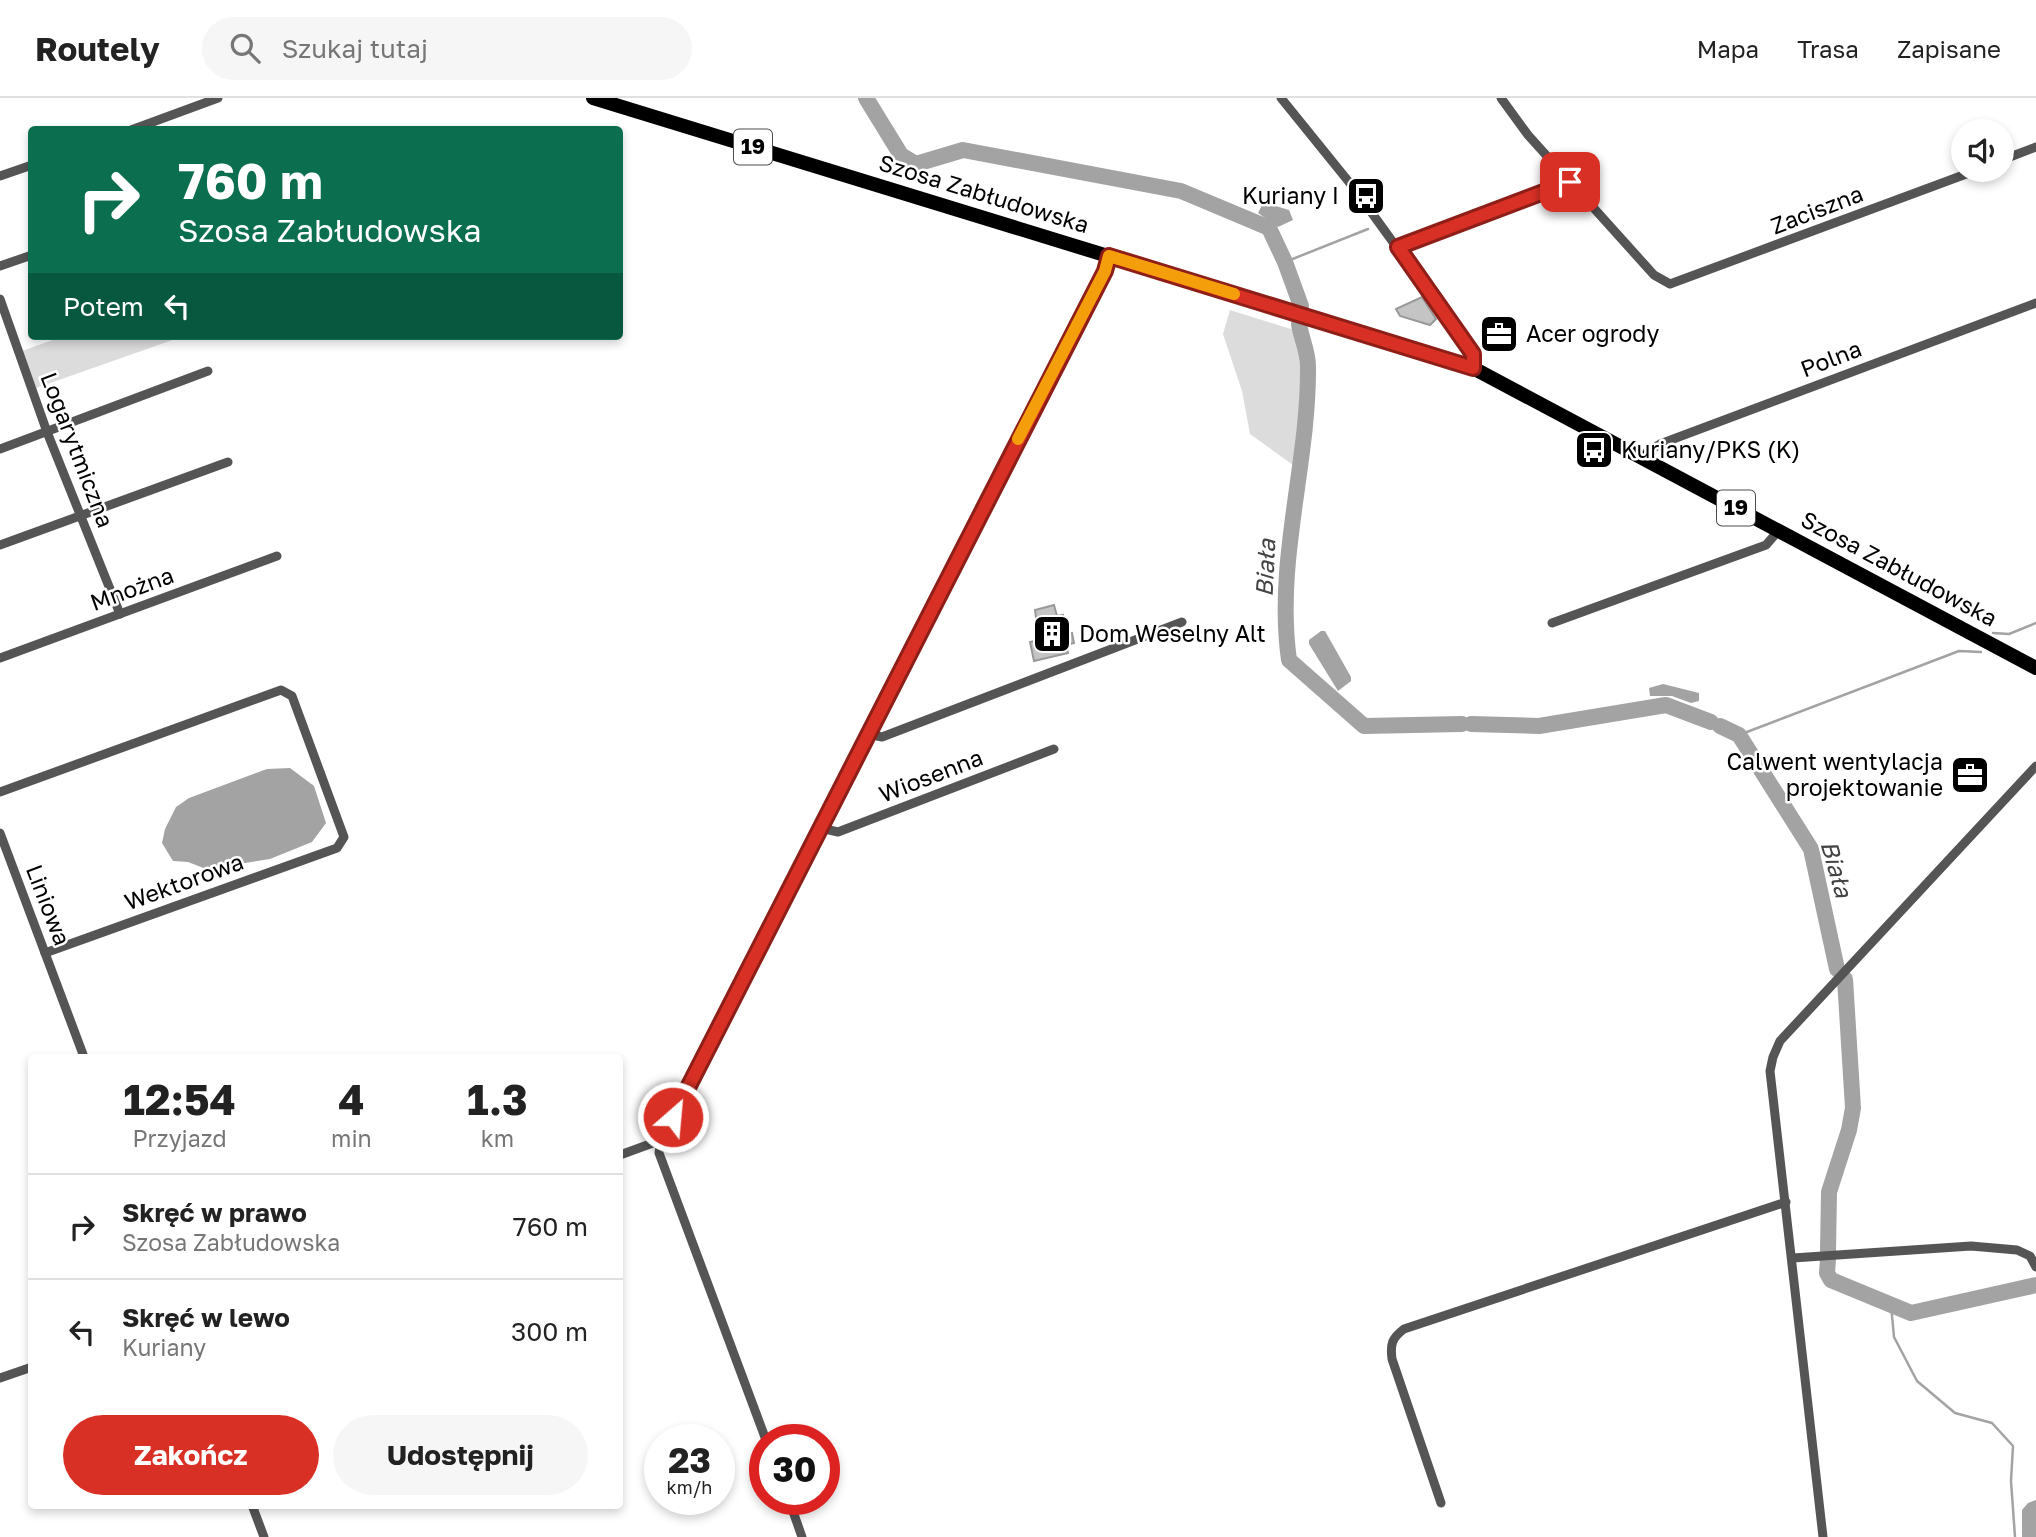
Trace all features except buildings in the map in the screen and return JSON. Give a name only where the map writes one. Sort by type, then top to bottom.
[{"type":"highway","name":"Szosa Zabłudowska","points":[[593,98],[1473,368],[2036,668]]},
{"type":"street","points":[[141,126],[218,98]]},
{"type":"street","points":[[1281,98],[1398,247],[1473,354],[1473,368]]},
{"type":"street","points":[[1398,247],[1570,182],[1528,135],[1501,98]]},
{"type":"street","points":[[2014,155],[2036,147]]},
{"type":"street","points":[[0,176],[28,166]]},
{"type":"street","name":"Zaciszna","points":[[1570,182],[1654,275],[1660,281],[1670,284],[1951,180]]},
{"type":"street","points":[[0,266],[28,256]]},
{"type":"street","points":[[760,1424],[659,1153],[661,1140],[1105,271],[1109,256]]},
{"type":"street","name":"Logarytmiczna","points":[[0,299],[47,432],[120,614]]},
{"type":"street","name":"Polna","points":[[1644,458],[1647,452],[1660,444],[2036,303]]},
{"type":"street","points":[[0,449],[208,371]]},
{"type":"street","points":[[0,545],[228,461]]},
{"type":"street","name":"Szosa Zabłudowska","points":[[1552,623],[1766,545],[1779,530]]},
{"type":"street","name":"Mnożna","points":[[0,658],[277,556]]},
{"type":"street","points":[[868,734],[882,737],[1182,622]]},
{"type":"street","name":"Wektorowa","points":[[0,792],[281,690],[292,696],[344,836],[337,848],[45,953]]},
{"type":"street","name":"Wiosenna","points":[[821,828],[838,832],[1054,749]]},
{"type":"street","points":[[1823,1537],[1770,1071],[1773,1057],[1780,1041],[2036,765]]},
{"type":"street","name":"Liniowa","points":[[0,833],[83,1054]]},
{"type":"street","points":[[623,1154],[661,1140]]},
{"type":"street","points":[[1441,1503],[1392,1359],[1390,1347],[1394,1336],[1404,1329],[1786,1202]]},
{"type":"street","points":[[1793,1258],[1971,1246],[2017,1250],[2030,1256],[2036,1267]]},
{"type":"street","points":[[0,1378],[28,1368]]},
{"type":"street","points":[[254,1509],[264,1537]]},
{"type":"street","points":[[794,1515],[802,1537]]},
{"type":"shaded area","points":[[1269,204],[1289,210],[1293,220],[1278,227],[1258,213],[1262,205]]},
{"type":"shaded area","points":[[1230,310],[1294,330],[1302,365],[1303,398],[1293,465],[1250,434],[1242,391],[1223,334]]},
{"type":"shaded area","points":[[53,340],[173,340],[36,388],[22,351]]},
{"type":"shaded area","points":[[1325,631],[1351,677],[1351,681],[1338,691],[1309,644],[1309,640]]},
{"type":"shaded area","points":[[1663,684],[1699,693],[1699,701],[1691,703],[1672,696],[1650,696],[1649,688]]},
{"type":"shaded area","points":[[290,768],[314,786],[326,823],[312,842],[270,859],[206,869],[188,862],[173,861],[162,843],[165,829],[176,807],[189,798],[267,769]]},
{"type":"shaded area","points":[[2036,1500],[2036,1537],[2022,1537],[2022,1510],[2028,1503]]},
{"type":"waterway","name":"Biała","points":[[866,98],[901,155],[916,164],[963,150],[1181,191],[1269,228],[1301,306]]},
{"type":"waterway","points":[[1285,262],[1368,229]]},
{"type":"waterway","name":"Biała","points":[[1299,324],[1307,355],[1307,403],[1286,586],[1289,660],[1364,726],[1462,724]]},
{"type":"waterway","points":[[1993,633],[2009,634],[2036,623]]},
{"type":"waterway","points":[[1739,735],[1959,651],[1981,652]]},
{"type":"waterway","name":"Biała","points":[[1471,724],[1539,726],[1666,705],[1711,722]]},
{"type":"waterway","name":"Biała","points":[[1720,726],[1739,735],[1811,849],[1837,969]]},
{"type":"waterway","name":"Biała","points":[[1828,1251],[1829,1192],[1849,1130],[1853,1108],[1845,979]]},
{"type":"waterway","name":"Biała","points":[[1828,1259],[1827,1273],[1831,1280],[1911,1313],[2036,1285]]},
{"type":"waterway","points":[[1891,1305],[1894,1337],[1917,1381],[1955,1413],[1992,1423],[2013,1446],[2011,1481],[2015,1537]]},
{"type":"slow traffic","points":[[1018,439],[1105,271],[1109,256],[1234,294]]},
{"type":"place","name":"Kuriany I","points":[[1366,196]]},
{"type":"place","name":"Acer ogrody","points":[[1499,334]]},
{"type":"place","name":"Kuriany/PKS (K)","points":[[1594,450]]},
{"type":"place","name":"Dom Weselny Alt","points":[[1052,634]]},
{"type":"place","name":"Calwent wentylacja projektowanie","points":[[1970,775]]},
{"type":"route","points":[[673,1117],[1105,271],[1109,256],[1473,368],[1473,354],[1398,247],[1570,182]]}]
